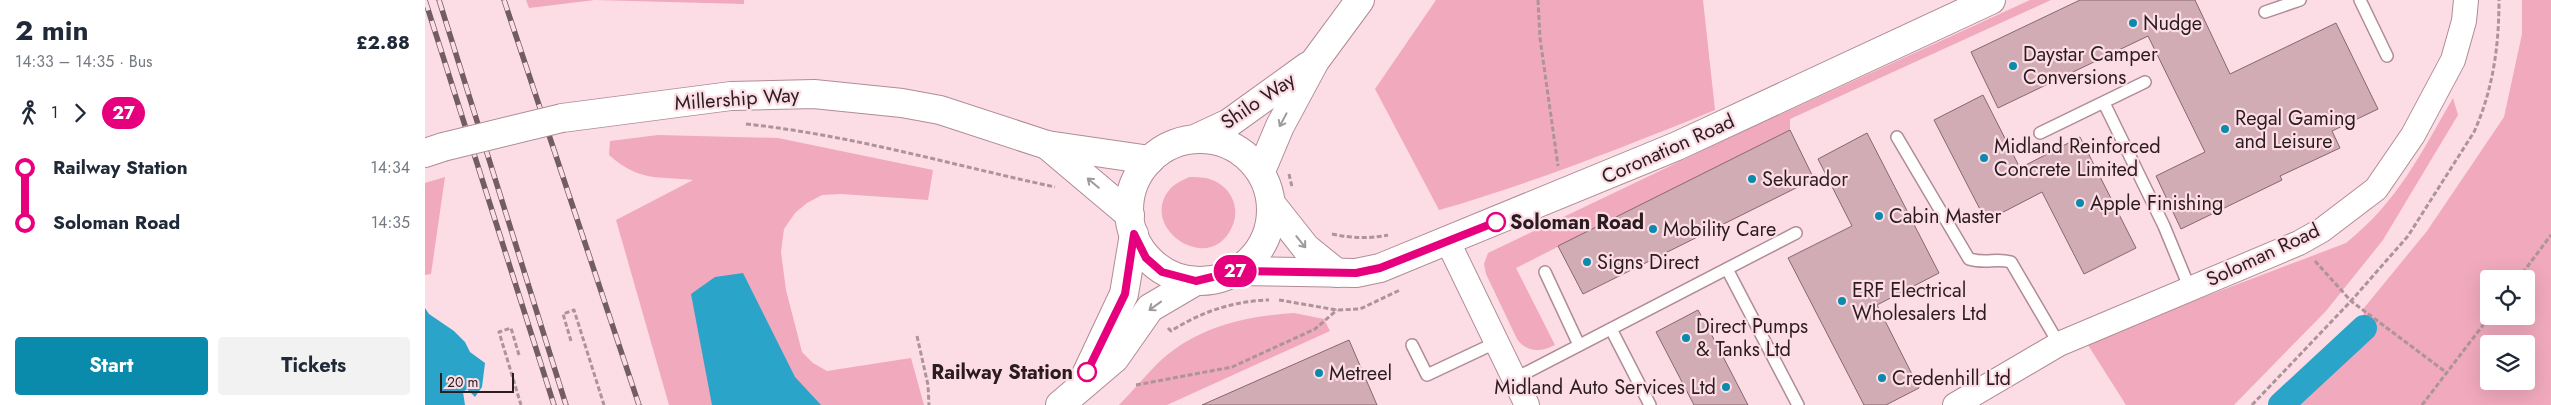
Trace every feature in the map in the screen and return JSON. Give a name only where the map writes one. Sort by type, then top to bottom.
[{"type":"main road","name":"Shilo Way","points":[[1261,171],[1280,126],[1315,61],[1360,0]]},
{"type":"main road","name":"Coronation Road","points":[[1237,271],[1289,270],[1356,273],[1380,268],[1448,242],[1677,146],[1991,0]]},
{"type":"main road","name":"Shilo Way","points":[[1199,137],[1229,123],[1315,61]]},
{"type":"main road","name":"Millership Way","points":[[434,150],[562,118],[731,96],[814,94],[885,100],[940,110],[1047,145],[1150,160]]},
{"type":"main road","points":[[1070,396],[1125,294],[1136,182],[1150,160],[1177,143],[1199,137],[1227,144],[1241,151],[1261,171],[1267,185],[1282,199],[1306,248],[1337,273]]},
{"type":"main road","name":"Millership Way","points":[[1047,145],[1132,224]]},
{"type":"main road","points":[[1070,396],[1115,358],[1150,308],[1196,281],[1237,271],[1258,250],[1282,199]]},
{"type":"main road","points":[[1132,224],[1146,258],[1162,272],[1196,281]]},
{"type":"street","name":"Soloman Road","points":[[1955,405],[2059,344],[2299,243],[2322,230],[2376,189],[2413,134],[2453,60],[2464,21],[2466,0]]},
{"type":"street","points":[[1448,242],[1495,343],[1527,405]]},
{"type":"lane","points":[[2265,12],[2300,0]]},
{"type":"lane","points":[[2360,0],[2387,56]]},
{"type":"lane","points":[[2040,133],[2104,104],[2145,82]]},
{"type":"lane","points":[[2104,104],[2164,226],[2190,289]]},
{"type":"lane","points":[[1897,137],[1969,259],[1981,263],[2001,260],[2011,262],[2059,344]]},
{"type":"lane","points":[[1514,379],[1796,233]]},
{"type":"lane","points":[[1727,269],[1798,405]]},
{"type":"lane","points":[[1545,272],[1579,345]]},
{"type":"lane","points":[[1611,329],[1650,405]]},
{"type":"lane","points":[[1412,344],[1427,375],[1495,343]]},
{"type":"path","points":[[1538,0],[1540,38],[1562,194]]},
{"type":"path","points":[[2252,405],[2351,301],[2408,236],[2474,132],[2483,113],[2492,82],[2499,33],[2499,0]]},
{"type":"path","points":[[737,123],[795,129],[853,140],[1058,187]]},
{"type":"path","points":[[1282,199],[1288,169]]},
{"type":"path","points":[[1306,248],[1321,227],[1330,234],[1347,237],[1375,238],[1392,234]]},
{"type":"path","points":[[2525,270],[2551,235]]},
{"type":"path","points":[[2299,243],[2351,301],[2447,373]]},
{"type":"path","points":[[1150,308],[1171,331],[1196,315],[1214,309],[1257,300],[1278,300],[1289,270]]},
{"type":"path","points":[[571,341],[563,314],[574,310],[604,405]]},
{"type":"path","points":[[1136,385],[1232,367],[1315,329],[1337,310]]},
{"type":"path","points":[[2422,405],[2483,325]]},
{"type":"path","points":[[519,355],[511,328],[499,332],[521,405]]},
{"type":"path","points":[[917,336],[929,384],[929,405]]},
{"type":"shaded area","points":[[526,0],[595,0],[529,8]]},
{"type":"shaded area","points":[[595,0],[744,0],[744,4]]},
{"type":"shaded area","points":[[1436,0],[1703,0],[1715,110],[1544,176],[1439,210],[1375,89]]},
{"type":"shaded area","points":[[2030,0],[2051,0],[1790,119],[1790,130],[1516,268],[1555,345],[1535,350],[1525,347],[1517,339],[1486,274],[1484,264],[1488,253],[1731,137]]},
{"type":"shaded area","points":[[2522,0],[2551,0],[2551,405],[2298,405],[2362,341],[2364,308],[2427,231],[2504,117],[2522,34]]},
{"type":"shaded area","points":[[2453,98],[2458,115],[2383,240],[2326,311],[2234,405],[2126,405],[2086,342],[2346,243],[2380,211],[2394,194],[2407,176]]},
{"type":"shaded area","points":[[658,135],[778,138],[933,170],[928,200],[841,194],[822,195],[807,203],[795,213],[784,229],[781,252],[786,290],[802,352],[813,363],[827,371],[911,358],[924,405],[669,405],[616,220],[693,180],[639,174],[620,164],[609,155],[610,141]]},
{"type":"shaded area","points":[[445,177],[431,274],[425,275],[425,183]]},
{"type":"shaded area","points":[[1189,177],[1207,178],[1219,183],[1229,193],[1235,206],[1235,220],[1232,227],[1222,241],[1208,248],[1194,247],[1180,241],[1169,231],[1163,218],[1162,204],[1170,189]]},
{"type":"shaded area","points":[[1294,313],[1324,319],[1330,331],[1167,405],[1119,405],[1170,352],[1202,333],[1220,326],[1256,317]]},
{"type":"water","points":[[743,273],[795,377],[821,405],[712,405],[691,294],[715,277]]},
{"type":"water","points":[[425,308],[429,314],[454,331],[465,342],[470,352],[485,363],[482,387],[475,397],[467,389],[463,392],[465,405],[425,405]]},
{"type":"building","points":[[2080,0],[2195,0],[2230,74],[2336,23],[2378,109],[2332,131],[2340,148],[2280,176],[2282,180],[2181,229],[2156,176],[2205,152],[2148,36],[1998,108],[1971,52]]},
{"type":"building","points":[[1983,95],[2020,168],[2080,137],[2136,248],[2084,274],[2042,192],[1986,221],[1934,120]]},
{"type":"building","points":[[1790,130],[1814,179],[1583,294],[1558,246]]},
{"type":"building","points":[[1867,133],[1939,273],[1877,305],[1919,388],[1886,405],[1864,405],[1788,258],[1852,226],[1818,159]]},
{"type":"building","points":[[1698,310],[1748,405],[1694,405],[1656,332]]},
{"type":"building","name":"Metreel","points":[[1349,340],[1377,405],[1202,405]]},
{"type":"waterway","points":[[2281,405],[2364,328]]},
{"type":"railway","points":[[425,0],[554,405]]},
{"type":"railway","points":[[439,0],[566,405]]},
{"type":"railway","points":[[504,0],[639,405]]},
{"type":"bus line","name":"27","points":[[1087,372],[1125,294],[1134,234],[1146,258],[1162,272],[1196,281],[1223,276],[1237,271],[1289,270],[1356,273],[1380,268],[1496,222]]},
{"type":"place","name":"Nudge","points":[[2133,23]]},
{"type":"place","name":"Daystar Camper Conversions","points":[[2013,66]]},
{"type":"place","name":"Regal Gaming and Leisure","points":[[2225,129]]},
{"type":"place","name":"Midland Reinforced Concrete Limited","points":[[1984,158]]},
{"type":"place","name":"Sekurador","points":[[1752,179]]},
{"type":"place","name":"Apple Finishing","points":[[2080,203]]},
{"type":"place","name":"Cabin Master","points":[[1879,216]]},
{"type":"place","name":"Soloman Road","points":[[1496,222]]},
{"type":"place","name":"Mobility Care","points":[[1653,229]]},
{"type":"place","name":"Signs Direct","points":[[1587,262]]},
{"type":"place","name":"ERF Electrical Wholesalers Ltd","points":[[1842,301]]},
{"type":"place","name":"Direct Pumps & Tanks Ltd","points":[[1686,338]]},
{"type":"place","name":"Railway Station","points":[[1087,372]]},
{"type":"place","name":"Metreel","points":[[1319,373]]},
{"type":"place","name":"Credenhill Ltd","points":[[1882,378]]},
{"type":"place","name":"Midland Auto Services Ltd","points":[[1726,387]]}]
